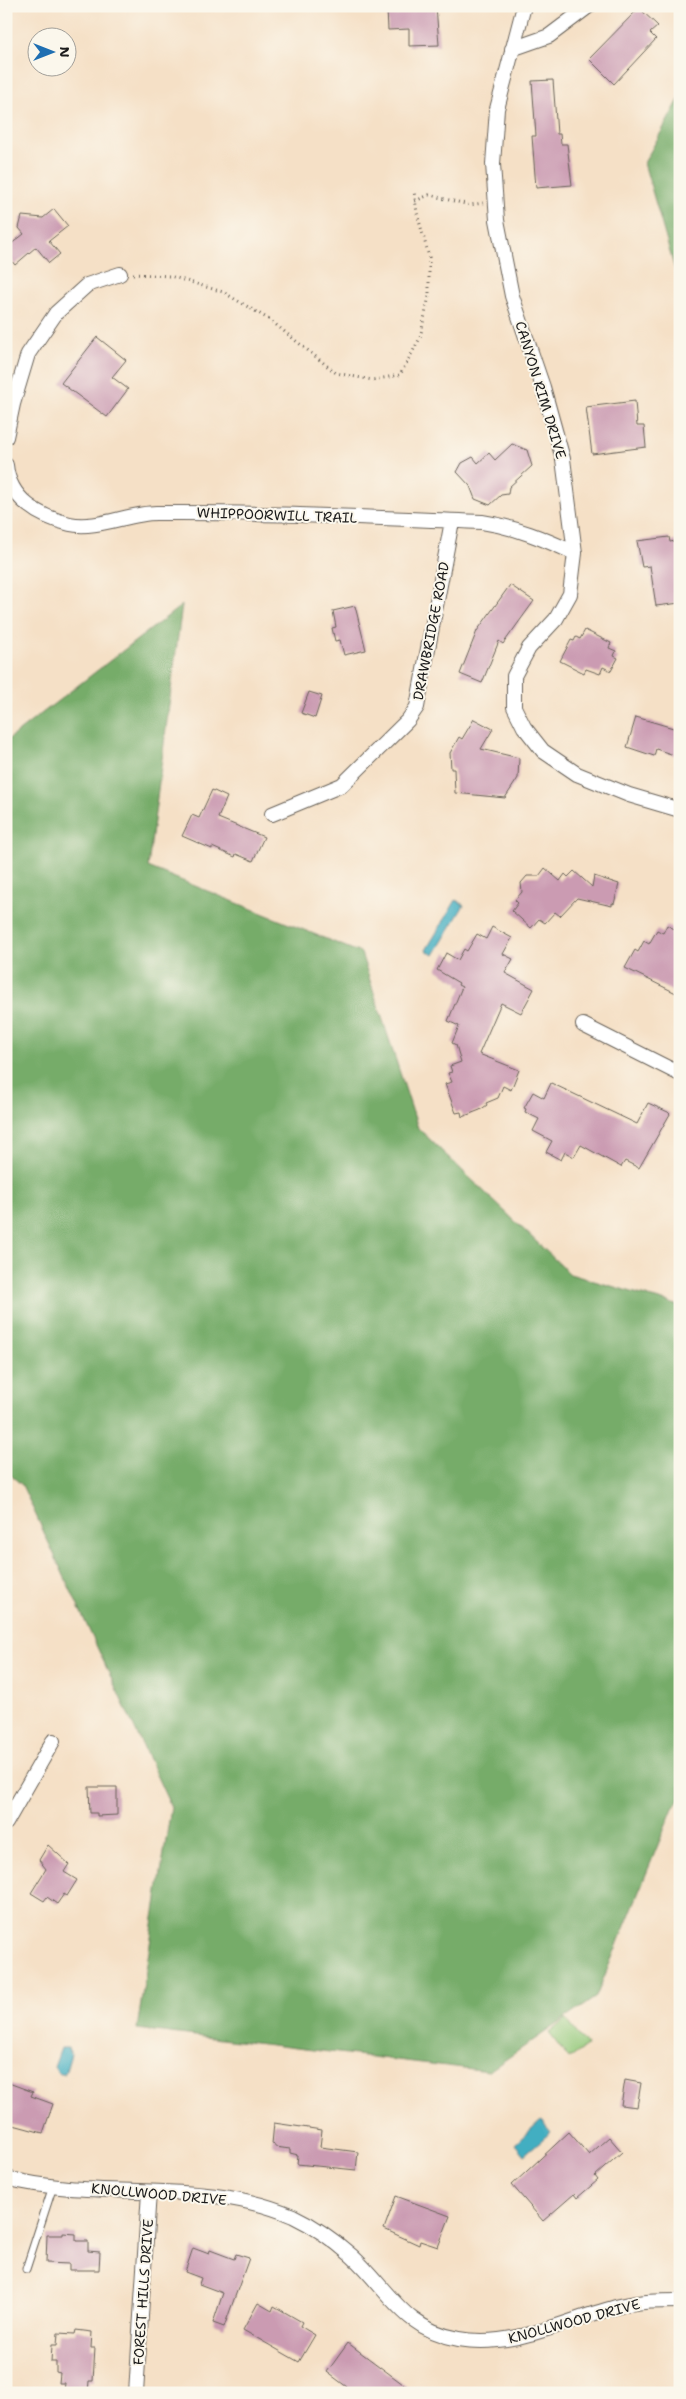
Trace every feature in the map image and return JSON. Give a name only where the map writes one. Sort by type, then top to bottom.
[{"type":"street","name":"CANYON RIM DRIVE","points":[[524,6],[497,109],[492,164],[496,202],[512,296],[543,387],[563,459],[575,552],[570,594],[556,619],[529,648],[514,676],[514,707],[524,727],[543,750],[577,774],[629,795],[680,810]]},
{"type":"street","points":[[512,49],[549,36],[589,6]]},
{"type":"street","points":[[6,436],[13,404],[28,354],[56,313],[87,285],[120,274]]},
{"type":"street","name":"WHIPPOORWILL TRAIL","points":[[6,465],[8,478],[24,504],[71,524],[90,524],[142,513],[185,512],[290,514],[482,522],[509,526],[531,533],[575,552]]},
{"type":"street","name":"DRAWBRIDGE ROAD","points":[[272,814],[342,785],[408,720],[418,707],[452,521]]},
{"type":"street","points":[[583,1024],[680,1074]]},
{"type":"street","points":[[6,1823],[53,1741]]},
{"type":"street","name":"KNOLLWOOD DRIVE","points":[[6,2178],[53,2186],[215,2196],[293,2216],[321,2232],[352,2257],[405,2315],[432,2333],[460,2340],[488,2342],[530,2335],[640,2301],[680,2301]]},
{"type":"street","name":"FOREST HILLS DRIVE","points":[[136,2393],[149,2192]]},
{"type":"lane","points":[[26,2269],[53,2186]]},
{"type":"path","points":[[120,274],[170,276],[223,292],[270,320],[336,373],[372,380],[400,375],[420,338],[428,296],[429,257],[414,191]]},
{"type":"path","points":[[415,201],[429,195],[470,205],[496,202]]},
{"type":"green space","points":[[680,98],[680,287],[644,163]]},
{"type":"green space","points":[[182,605],[148,867],[361,953],[418,1128],[570,1274],[680,1306],[680,1800],[673,1808],[596,1997],[489,2071],[137,2029],[171,1807],[22,1485],[6,1471],[6,741]]},
{"type":"green space","points":[[566,2019],[587,2046],[569,2059],[549,2033]]},
{"type":"water","points":[[456,900],[464,905],[434,955],[426,950]]},
{"type":"water","points":[[61,2048],[68,2048],[71,2054],[65,2074],[58,2073],[54,2067]]},
{"type":"water","points":[[541,2120],[551,2132],[524,2155],[515,2144]]},
{"type":"building","points":[[407,6],[436,6],[439,45],[409,46],[409,29],[388,30],[387,9]]},
{"type":"building","points":[[639,8],[658,26],[650,33],[656,39],[614,84],[589,59]]},
{"type":"building","points":[[553,80],[557,134],[560,134],[561,144],[567,144],[572,185],[536,188],[532,136],[536,136],[532,81]]},
{"type":"building","points":[[54,209],[68,226],[49,241],[60,254],[49,263],[36,247],[15,265],[6,254],[6,248],[24,234],[19,228],[22,216],[43,218]]},
{"type":"building","points":[[97,337],[126,360],[112,377],[128,389],[107,417],[61,383]]},
{"type":"building","points":[[635,401],[637,426],[644,426],[646,447],[592,454],[586,407]]},
{"type":"building","points":[[512,444],[527,450],[532,466],[509,487],[508,494],[501,495],[490,505],[475,499],[470,486],[457,472],[462,463],[473,457],[478,463],[489,453],[495,460]]},
{"type":"building","points":[[669,537],[670,542],[680,540],[680,603],[656,606],[650,566],[642,567],[637,541]]},
{"type":"building","points":[[510,585],[534,601],[503,644],[499,641],[482,683],[460,674],[477,631]]},
{"type":"building","points":[[355,606],[366,650],[344,655],[340,640],[335,641],[332,628],[336,627],[333,611]]},
{"type":"building","points":[[585,630],[611,643],[609,648],[616,651],[614,656],[618,658],[611,671],[603,667],[600,674],[586,669],[584,673],[560,661],[571,640],[574,641],[576,637],[580,639]]},
{"type":"building","points":[[309,692],[322,696],[315,718],[301,713]]},
{"type":"building","points":[[636,717],[680,730],[680,757],[656,749],[654,756],[627,747]]},
{"type":"building","points":[[474,719],[493,729],[481,749],[519,758],[518,778],[505,798],[455,793],[454,769],[451,769],[450,753],[459,737],[462,739]]},
{"type":"building","points":[[212,790],[227,797],[218,818],[264,837],[253,861],[236,854],[235,857],[212,847],[212,849],[182,836],[192,815],[199,818]]},
{"type":"building","points":[[545,868],[560,881],[565,874],[568,877],[574,871],[592,887],[594,876],[619,884],[614,904],[612,903],[612,906],[577,898],[560,916],[555,912],[545,923],[539,919],[531,928],[512,911],[518,903],[515,900],[522,892],[521,883],[527,876],[539,876]]},
{"type":"building","points":[[667,925],[680,932],[680,995],[625,968],[635,950],[638,952],[644,941],[649,944],[657,930],[663,933]]},
{"type":"building","points":[[492,927],[512,938],[503,954],[513,959],[505,973],[534,989],[521,1013],[501,1003],[479,1054],[519,1070],[511,1090],[503,1086],[498,1098],[486,1103],[487,1105],[480,1110],[462,1117],[461,1112],[456,1113],[445,1084],[452,1082],[448,1073],[452,1072],[450,1066],[461,1062],[456,1045],[452,1043],[459,1026],[448,1021],[462,987],[458,985],[459,983],[437,970],[446,953],[458,960],[464,949],[467,951],[477,934],[486,939]]},
{"type":"building","points":[[551,1083],[637,1124],[648,1103],[670,1114],[639,1168],[625,1161],[621,1167],[581,1145],[574,1157],[565,1152],[561,1160],[546,1152],[552,1141],[533,1131],[539,1119],[525,1112],[526,1109],[524,1108],[533,1092],[544,1098]]},
{"type":"building","points":[[89,1787],[117,1787],[117,1815],[97,1816],[97,1813],[90,1813]]},
{"type":"building","points":[[48,1845],[69,1864],[64,1872],[77,1880],[67,1896],[64,1894],[57,1904],[47,1897],[44,1901],[31,1893],[46,1869],[39,1860]]},
{"type":"building","points":[[625,2080],[641,2083],[637,2107],[621,2105]]},
{"type":"building","points":[[6,2082],[33,2092],[31,2096],[53,2104],[43,2133],[6,2123]]},
{"type":"building","points":[[274,2123],[322,2130],[320,2147],[358,2152],[356,2170],[297,2164],[298,2155],[290,2153],[290,2149],[275,2147],[272,2144]]},
{"type":"building","points":[[569,2132],[589,2155],[609,2137],[622,2152],[595,2176],[598,2180],[577,2198],[574,2194],[543,2221],[512,2185]]},
{"type":"building","points":[[396,2196],[450,2216],[438,2247],[420,2241],[419,2245],[384,2229]]},
{"type":"building","points":[[63,2233],[76,2234],[76,2241],[88,2241],[88,2251],[100,2252],[99,2270],[69,2270],[69,2264],[46,2263],[47,2235],[63,2235]]},
{"type":"building","points":[[193,2248],[209,2254],[210,2250],[234,2259],[236,2254],[249,2258],[224,2327],[213,2323],[223,2293],[199,2284],[201,2278],[185,2272]]},
{"type":"building","points":[[258,2303],[272,2311],[274,2306],[302,2322],[300,2326],[315,2335],[299,2362],[243,2330]]},
{"type":"building","points":[[76,2330],[92,2332],[91,2348],[95,2348],[93,2381],[89,2381],[88,2393],[64,2392],[65,2383],[59,2383],[60,2373],[56,2372],[56,2362],[51,2362],[52,2345],[57,2345],[58,2333],[75,2334]]},
{"type":"building","points":[[348,2343],[415,2393],[355,2393],[327,2372]]}]
